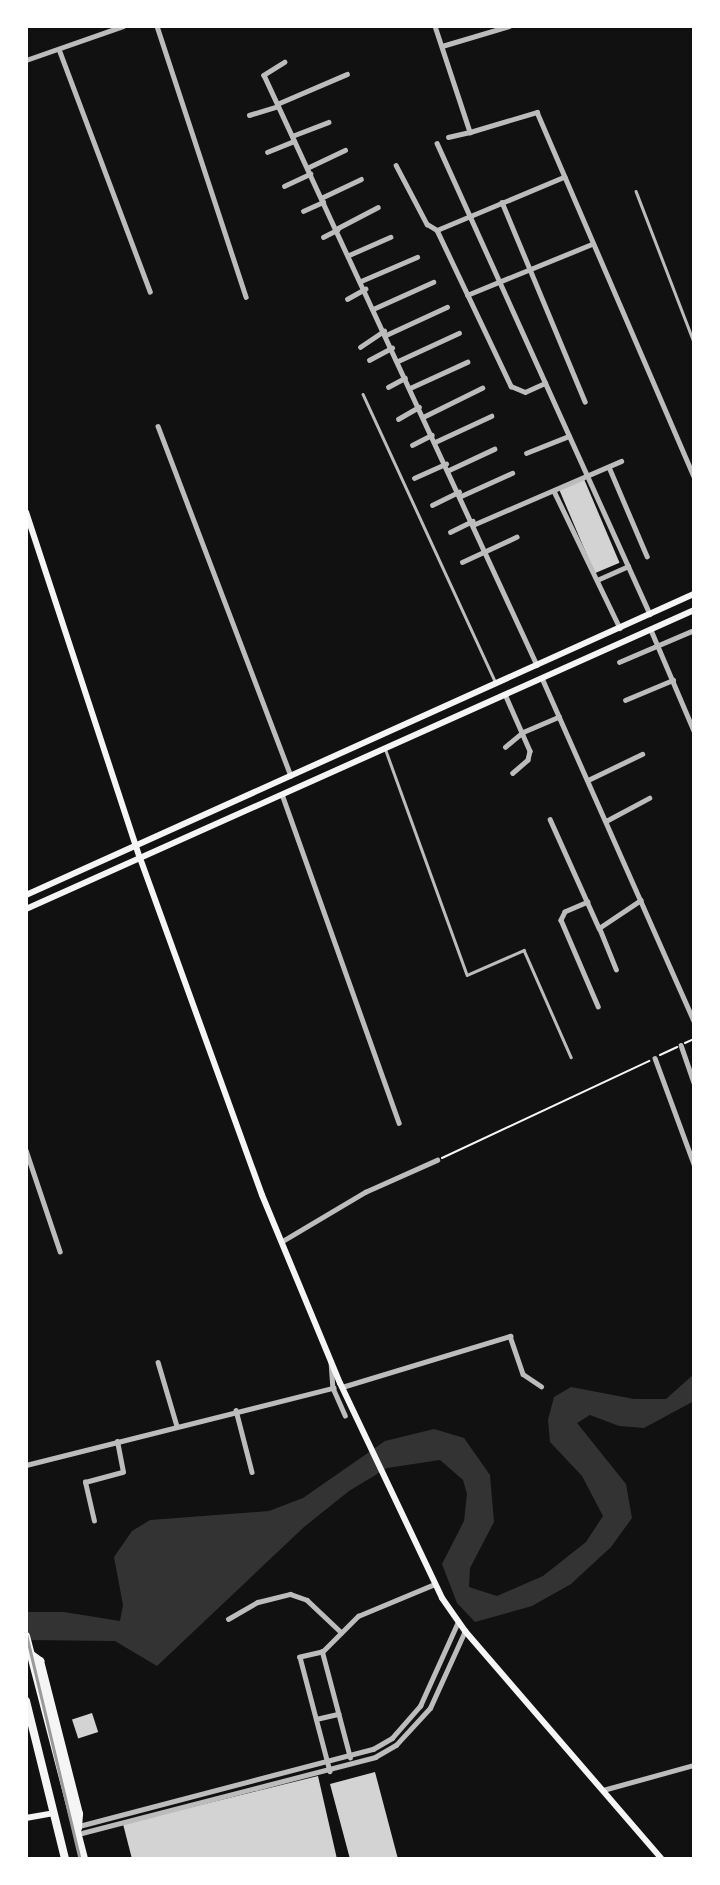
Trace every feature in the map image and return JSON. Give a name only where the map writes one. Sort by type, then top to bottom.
[{"type":"highway","points":[[26,1636],[78,1830],[83,1859]]},
{"type":"highway","points":[[26,1652],[40,1661],[79,1814],[78,1830]]},
{"type":"highway","points":[[26,1701],[65,1859]]},
{"type":"highway","points":[[26,1723],[54,1813]]},
{"type":"main road","points":[[26,512],[135,845],[281,1242],[342,1387],[435,1584],[465,1631],[662,1859]]},
{"type":"main road","points":[[26,895],[694,594]]},
{"type":"main road","points":[[26,909],[694,610]]},
{"type":"main road","points":[[537,666],[542,678]]},
{"type":"main road","points":[[26,1818],[54,1813]]},
{"type":"street","points":[[26,60],[123,26]]},
{"type":"street","points":[[157,26],[246,298]]},
{"type":"street","points":[[435,26],[470,132]]},
{"type":"street","points":[[442,46],[509,26]]},
{"type":"street","points":[[59,48],[150,291]]},
{"type":"street","points":[[285,62],[263,73],[487,550],[537,666]]},
{"type":"street","points":[[249,115],[347,74]]},
{"type":"street","points":[[448,137],[537,112],[694,476]]},
{"type":"street","points":[[267,152],[328,122]]},
{"type":"street","points":[[437,143],[650,614]]},
{"type":"street","points":[[284,186],[345,150]]},
{"type":"street","points":[[396,165],[427,224],[437,230],[511,386],[525,392],[545,383]]},
{"type":"street","points":[[437,230],[564,177]]},
{"type":"street","points":[[303,211],[361,179]]},
{"type":"street","points":[[502,202],[585,401]]},
{"type":"street","points":[[323,237],[378,207]]},
{"type":"street","points":[[349,255],[390,237]]},
{"type":"street","points":[[467,295],[592,244]]},
{"type":"street","points":[[361,281],[417,257]]},
{"type":"street","points":[[373,309],[433,282]]},
{"type":"street","points":[[347,299],[365,289]]},
{"type":"street","points":[[360,348],[385,333],[447,307]]},
{"type":"street","points":[[398,361],[459,333]]},
{"type":"street","points":[[369,360],[392,348]]},
{"type":"street","points":[[410,388],[467,362]]},
{"type":"street","points":[[388,387],[405,378]]},
{"type":"street","points":[[424,416],[482,388]]},
{"type":"street","points":[[398,419],[419,407]]},
{"type":"street","points":[[435,442],[491,416]]},
{"type":"street","points":[[158,426],[291,776]]},
{"type":"street","points":[[412,445],[432,435]]},
{"type":"street","points":[[526,453],[569,436]]},
{"type":"street","points":[[449,470],[494,449]]},
{"type":"street","points":[[450,532],[621,461]]},
{"type":"street","points":[[414,478],[446,464]]},
{"type":"street","points":[[609,467],[647,555]]},
{"type":"street","points":[[432,505],[512,473]]},
{"type":"street","points":[[554,491],[620,628]]},
{"type":"street","points":[[462,562],[516,537]]},
{"type":"street","points":[[597,580],[628,566]]},
{"type":"street","points":[[651,629],[694,732]]},
{"type":"street","points":[[619,662],[694,630]]},
{"type":"street","points":[[542,678],[694,1021]]},
{"type":"street","points":[[625,700],[673,680]]},
{"type":"street","points":[[505,694],[530,755],[513,773]]},
{"type":"street","points":[[505,747],[523,733],[559,717]]},
{"type":"street","points":[[380,737],[385,748]]},
{"type":"street","points":[[588,780],[642,754]]},
{"type":"street","points":[[282,794],[399,1123]]},
{"type":"street","points":[[606,821],[649,798]]},
{"type":"street","points":[[550,819],[616,970]]},
{"type":"street","points":[[599,928],[641,900]]},
{"type":"street","points":[[588,902],[565,912],[561,920],[598,1006]]},
{"type":"street","points":[[681,1045],[694,1082]]},
{"type":"street","points":[[655,1058],[694,1164]]},
{"type":"street","points":[[26,1150],[60,1251]]},
{"type":"street","points":[[281,1242],[365,1192],[437,1160]]},
{"type":"street","points":[[342,1387],[510,1336],[523,1374],[541,1386]]},
{"type":"street","points":[[331,1361],[333,1388],[345,1415]]},
{"type":"street","points":[[158,1362],[177,1426]]},
{"type":"street","points":[[26,1465],[236,1410],[333,1388]]},
{"type":"street","points":[[236,1410],[252,1472]]},
{"type":"street","points":[[94,1521],[85,1482],[123,1472],[117,1442]]},
{"type":"street","points":[[330,1771],[300,1657],[321,1652],[333,1645],[341,1632],[358,1616],[435,1584]]},
{"type":"street","points":[[228,1619],[258,1602],[290,1594],[307,1600],[341,1632]]},
{"type":"street","points":[[78,1830],[350,1758],[391,1738],[429,1690],[458,1622]]},
{"type":"street","points":[[78,1830],[330,1771],[396,1745],[414,1729],[436,1693],[465,1631]]},
{"type":"street","points":[[321,1652],[350,1758]]},
{"type":"street","points":[[429,1690],[436,1693]]},
{"type":"street","points":[[316,1719],[338,1714]]},
{"type":"street","points":[[391,1738],[396,1745]]},
{"type":"street","points":[[602,1790],[694,1765]]},
{"type":"lane","points":[[635,191],[694,342]]},
{"type":"lane","points":[[363,394],[496,684]]},
{"type":"lane","points":[[385,748],[467,975],[524,950],[571,1057]]},
{"type":"path","points":[[437,1160],[694,1039]]},
{"type":"shaded area","points":[[694,1374],[694,1401],[644,1428],[619,1426],[590,1415],[577,1423],[626,1484],[632,1518],[611,1547],[571,1584],[532,1606],[475,1622],[457,1603],[442,1564],[464,1521],[467,1494],[463,1480],[440,1460],[387,1468],[349,1491],[304,1527],[157,1666],[115,1641],[26,1640],[26,1612],[64,1612],[120,1621],[123,1605],[114,1557],[132,1531],[150,1520],[269,1511],[303,1498],[385,1441],[434,1429],[464,1438],[490,1475],[494,1522],[470,1568],[469,1587],[497,1596],[543,1576],[586,1542],[603,1516],[582,1476],[550,1442],[548,1420],[554,1397],[571,1387],[634,1399],[666,1399]]},
{"type":"building","points":[[584,479],[620,563],[595,573],[559,490]]},
{"type":"building","points":[[92,1713],[98,1732],[78,1739],[72,1719]]},
{"type":"building","points":[[375,1772],[398,1859],[350,1859],[330,1784]]},
{"type":"building","points":[[318,1776],[337,1859],[132,1859],[123,1824]]},
{"type":"railway","points":[[26,1632],[80,1859]]}]
